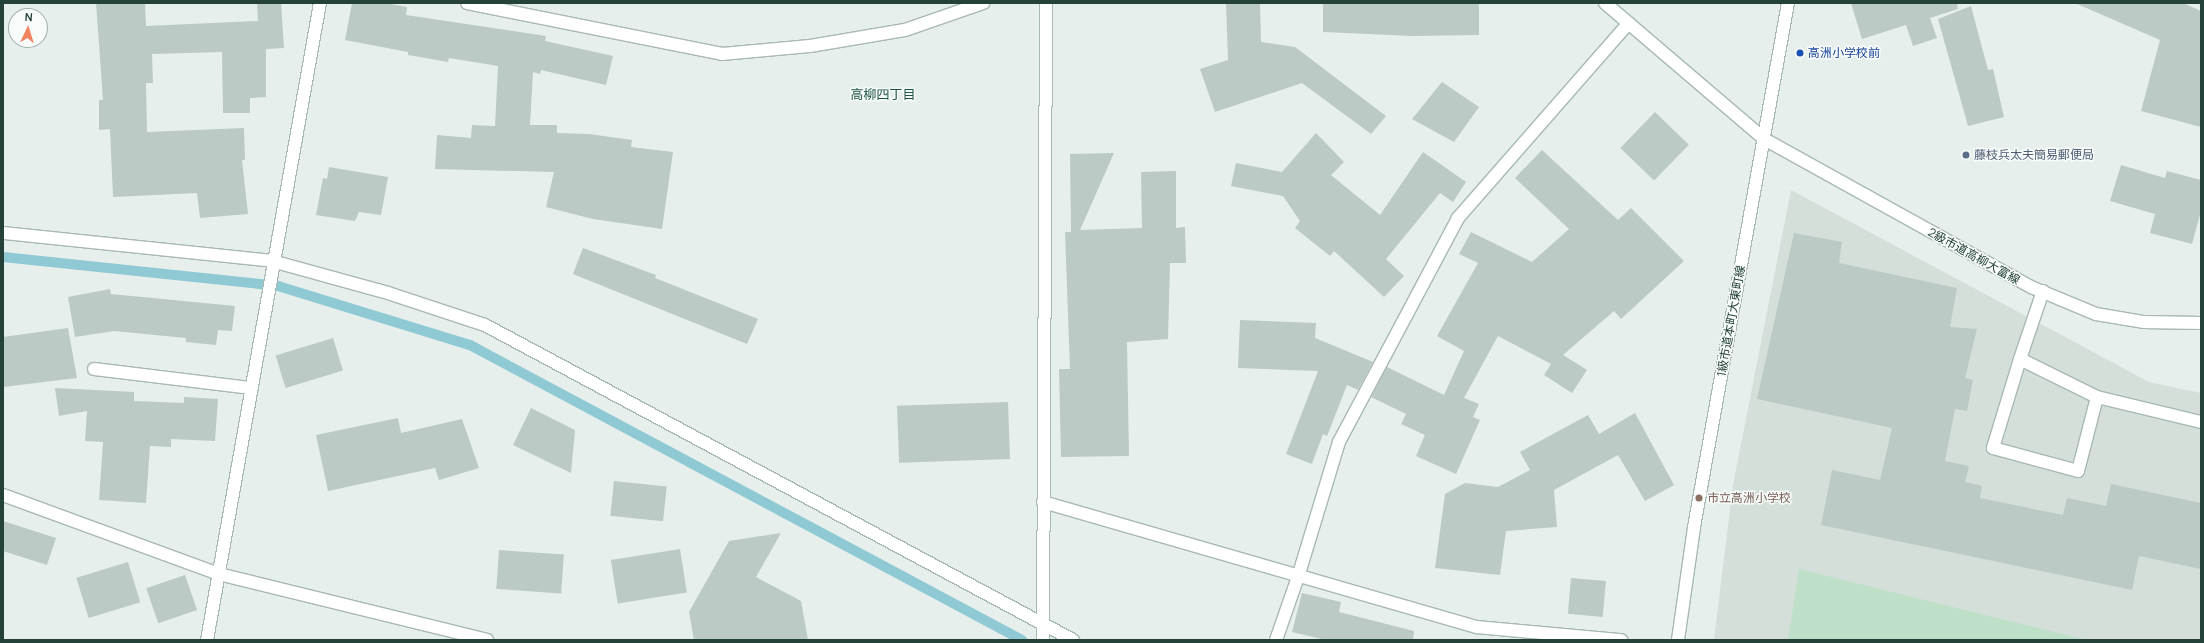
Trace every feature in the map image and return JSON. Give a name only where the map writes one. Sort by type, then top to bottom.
[{"type":"street","points":[[207,640],[264,305],[320,3]]},
{"type":"street","points":[[467,3],[517,8],[722,54],[810,46],[905,30],[983,3]]},
{"type":"street","points":[[1043,640],[1046,3]]},
{"type":"street","name":"2級市道高柳大富線","points":[[1605,3],[1764,139],[2043,291],[2096,314],[2144,322],[2201,323]]},
{"type":"street","name":"1級市道本町大東町線","points":[[1678,640],[1694,527],[1788,3]]},
{"type":"street","points":[[1276,640],[1298,577],[1339,442],[1458,218],[1628,23]]},
{"type":"street","points":[[3,233],[272,261],[388,293],[486,325],[1042,625],[1074,640]]},
{"type":"street","points":[[2043,291],[2020,359],[1993,448],[2078,471],[2097,397]]},
{"type":"street","points":[[2020,359],[2097,397],[2201,422]]},
{"type":"street","points":[[94,369],[250,388]]},
{"type":"street","points":[[3,495],[219,574],[488,640]]},
{"type":"street","points":[[1043,502],[1298,577],[1477,627],[1621,640]]},
{"type":"shaded area","points":[[1791,190],[2149,382],[2201,393],[2201,640],[1714,640],[1733,485]]},
{"type":"green space","points":[[1799,569],[2087,640],[1788,640]]},
{"type":"building","points":[[96,3],[145,3],[146,26],[258,21],[257,3],[281,3],[284,48],[266,49],[266,97],[250,98],[250,113],[223,113],[222,52],[152,54],[153,83],[146,83],[147,132],[244,128],[245,160],[242,160],[248,214],[200,218],[197,193],[113,197],[110,129],[99,130],[99,100],[103,100]]},
{"type":"building","points":[[352,3],[385,3],[407,7],[406,15],[546,36],[545,41],[613,56],[606,85],[541,70],[540,74],[533,72],[530,125],[557,125],[557,133],[589,134],[632,140],[631,147],[673,152],[662,229],[593,219],[546,207],[554,172],[435,169],[437,135],[471,138],[472,125],[495,126],[498,66],[449,58],[448,62],[408,55],[408,52],[345,40]]},
{"type":"building","points":[[1226,3],[1260,3],[1261,42],[1295,47],[1386,116],[1371,134],[1302,83],[1215,112],[1200,69],[1228,60]]},
{"type":"building","points":[[1323,3],[1479,3],[1479,35],[1413,36],[1323,32]]},
{"type":"building","points":[[1851,3],[1957,3],[1958,9],[1930,18],[1937,38],[1913,46],[1906,25],[1862,39]]},
{"type":"building","points":[[2075,3],[2183,3],[2201,11],[2201,127],[2141,111],[2160,40]]},
{"type":"building","points":[[1971,6],[1988,70],[1993,69],[2004,117],[1968,126],[1938,19]]},
{"type":"building","points":[[1442,82],[1479,107],[1454,142],[1412,119]]},
{"type":"building","points":[[1655,112],[1689,145],[1654,181],[1620,148]]},
{"type":"building","points":[[1316,133],[1344,162],[1331,175],[1380,215],[1423,152],[1466,182],[1453,202],[1440,193],[1386,259],[1404,276],[1384,297],[1334,251],[1330,256],[1295,228],[1300,221],[1283,196],[1231,186],[1236,163],[1282,172]]},
{"type":"building","points":[[1542,150],[1618,220],[1631,208],[1684,261],[1621,319],[1614,311],[1563,355],[1587,370],[1572,393],[1544,375],[1551,364],[1498,336],[1464,398],[1479,404],[1473,417],[1480,420],[1456,474],[1416,456],[1425,435],[1401,424],[1406,414],[1371,397],[1387,367],[1444,395],[1464,351],[1437,336],[1478,263],[1459,254],[1471,232],[1532,262],[1569,229],[1515,178]]},
{"type":"building","points":[[1114,153],[1080,230],[1142,228],[1141,172],[1176,171],[1176,228],[1185,227],[1186,263],[1170,263],[1168,339],[1127,342],[1129,456],[1061,457],[1059,369],[1070,369],[1065,232],[1071,232],[1070,154]]},
{"type":"building","points":[[2121,165],[2165,178],[2167,171],[2201,180],[2201,211],[2192,244],[2150,233],[2155,214],[2110,201]]},
{"type":"building","points":[[329,167],[388,177],[381,215],[359,212],[355,221],[316,215],[323,178],[327,179]]},
{"type":"building","points":[[1794,233],[1842,242],[1839,263],[1957,288],[1950,327],[1977,329],[1965,378],[1973,380],[1967,411],[1955,409],[1945,461],[1969,466],[1965,482],[1982,486],[1980,498],[2063,515],[2067,498],[2106,506],[2111,484],[2201,503],[2201,569],[2139,556],[2132,590],[1821,525],[1832,470],[1880,480],[1892,428],[1757,399]]},
{"type":"building","points":[[583,248],[656,275],[655,278],[758,319],[747,344],[573,274]]},
{"type":"building","points":[[110,289],[111,294],[235,306],[232,331],[218,330],[216,345],[186,342],[186,338],[114,331],[75,337],[68,297]]},
{"type":"building","points":[[1240,320],[1316,323],[1315,338],[1373,362],[1358,390],[1347,385],[1327,436],[1323,434],[1312,464],[1286,454],[1318,371],[1238,368]]},
{"type":"building","points":[[68,328],[77,378],[3,387],[3,337]]},
{"type":"building","points":[[333,338],[343,371],[286,388],[276,356]]},
{"type":"building","points":[[55,388],[134,392],[134,401],[184,403],[184,397],[218,399],[215,441],[171,439],[171,447],[150,446],[146,503],[99,500],[103,442],[85,441],[87,411],[59,416]]},
{"type":"building","points":[[1008,402],[1010,459],[899,463],[897,406]]},
{"type":"building","points":[[531,408],[575,430],[571,473],[513,445]]},
{"type":"building","points":[[1635,413],[1674,485],[1645,501],[1618,455],[1554,490],[1557,527],[1506,531],[1500,575],[1435,568],[1445,494],[1465,483],[1498,487],[1530,470],[1520,452],[1588,415],[1599,434]]},
{"type":"building","points":[[398,418],[401,433],[462,419],[479,468],[439,480],[435,468],[328,491],[316,435]]},
{"type":"building","points":[[614,481],[667,487],[663,521],[610,516]]},
{"type":"building","points":[[3,521],[56,538],[47,565],[3,551]]},
{"type":"building","points":[[781,533],[756,577],[801,601],[808,640],[694,640],[689,612],[729,541]]},
{"type":"building","points":[[680,549],[687,592],[618,603],[611,560]]},
{"type":"building","points":[[499,550],[564,555],[561,593],[496,589]]},
{"type":"building","points":[[128,562],[140,602],[89,618],[76,578]]},
{"type":"building","points":[[185,575],[197,610],[158,623],[146,588]]},
{"type":"building","points":[[1571,578],[1606,581],[1603,617],[1568,614]]},
{"type":"building","points":[[1302,593],[1341,602],[1339,612],[1414,631],[1413,640],[1326,640],[1292,632]]},
{"type":"waterway","points":[[3,257],[278,286],[470,345],[1022,640]]},
{"type":"place","name":"高洲小学校前","points":[[1800,53]]},
{"type":"place","name":"藤枝兵太夫簡易郵便局","points":[[1966,155]]},
{"type":"place","name":"市立高洲小学校","points":[[1699,498]]},
{"type":"district","name":"高柳四丁目","points":[[883,94]]}]
